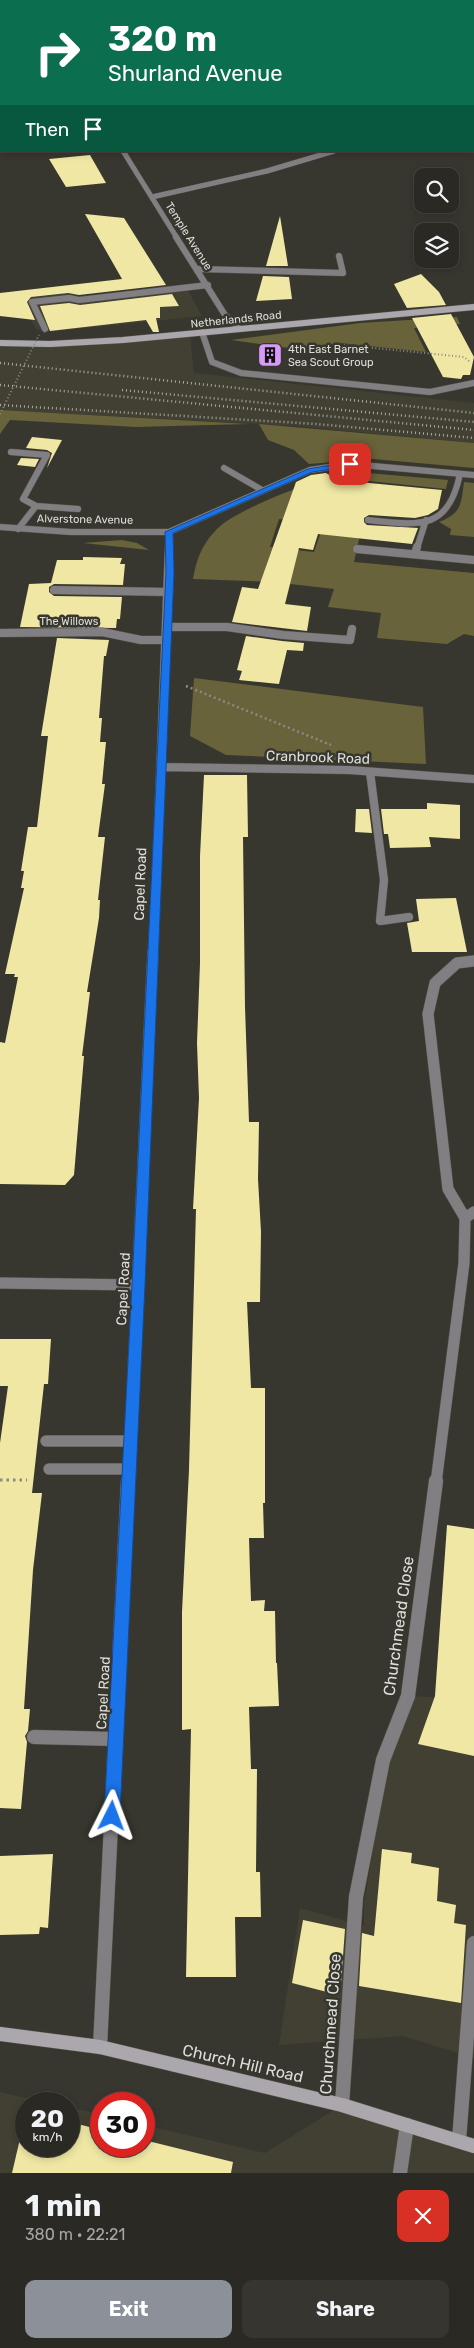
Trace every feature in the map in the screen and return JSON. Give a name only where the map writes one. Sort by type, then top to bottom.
[{"type":"street","name":"Temple Avenue","points":[[124,152],[225,315],[239,328]]},
{"type":"street","points":[[152,197],[294,166],[331,152]]},
{"type":"street","points":[[198,269],[322,274],[343,273],[339,256]]},
{"type":"street","points":[[45,329],[32,302],[69,298],[79,300],[208,285]]},
{"type":"street","name":"Netherlands Road","points":[[0,343],[98,343],[400,312],[474,307]]},
{"type":"street","points":[[202,332],[212,362],[241,373],[430,392],[474,383]]},
{"type":"street","points":[[11,452],[47,455],[23,499],[36,506],[78,510]]},
{"type":"street","points":[[169,532],[310,470],[350,464],[474,475]]},
{"type":"street","points":[[224,468],[262,490]]},
{"type":"street","points":[[368,520],[413,524],[437,517],[451,504],[460,474]]},
{"type":"street","points":[[18,529],[36,506]]},
{"type":"street","points":[[415,554],[426,520]]},
{"type":"street","name":"Alverstone Avenue","points":[[0,527],[72,532],[169,532]]},
{"type":"street","name":"Capel Road","points":[[100,2047],[131,1441],[169,592],[169,532]]},
{"type":"street","points":[[357,549],[474,560]]},
{"type":"street","points":[[54,590],[169,592]]},
{"type":"street","points":[[167,626],[227,627],[283,635],[350,640],[352,630]]},
{"type":"street","name":"The Willows","points":[[0,633],[102,632],[141,640],[166,640]]},
{"type":"street","name":"Cranbrook Road","points":[[160,767],[370,772],[474,779]]},
{"type":"street","points":[[370,772],[384,880],[380,921],[409,917]]},
{"type":"street","points":[[469,1215],[448,1189],[428,1014],[434,982],[456,963],[474,961]]},
{"type":"street","name":"Churchmead Close","points":[[342,2105],[356,1897],[383,1760],[408,1696],[469,1215]]},
{"type":"street","points":[[0,1283],[138,1285]]},
{"type":"street","points":[[46,1441],[131,1441]]},
{"type":"street","points":[[49,1469],[129,1469]]},
{"type":"street","points":[[34,1736],[116,1739]]},
{"type":"street","points":[[459,2141],[474,1944]]},
{"type":"street","name":"Church Hill Road","points":[[0,2034],[100,2047],[342,2105],[474,2146]]},
{"type":"street","points":[[400,2173],[407,2125]]},
{"type":"path","points":[[0,414],[39,335]]},
{"type":"path","points":[[344,345],[464,357],[474,364]]},
{"type":"path","points":[[164,679],[194,688],[335,747]]},
{"type":"shaded area","points":[[66,285],[69,296],[78,297],[185,285],[202,316],[47,332],[36,329],[14,291]]},
{"type":"shaded area","points":[[457,317],[460,324],[414,328],[426,352],[340,343],[296,349],[231,340],[360,323]]},
{"type":"shaded area","points":[[190,334],[194,373],[474,403],[474,443],[296,426],[0,410],[0,343],[44,345]]},
{"type":"shaded area","points":[[0,410],[249,424],[136,427],[10,420],[0,434]]},
{"type":"shaded area","points":[[259,424],[474,443],[474,468],[373,459],[309,464],[294,450],[268,440]]},
{"type":"shaded area","points":[[368,473],[448,480],[446,489],[350,479],[344,501],[297,521],[279,519],[270,547],[314,552],[323,526],[366,508],[354,562],[474,573],[474,636],[464,634],[447,644],[377,638],[381,613],[328,607],[334,589],[273,582],[193,579],[198,558],[204,546],[212,534],[228,520],[276,496],[313,483],[344,474]]},
{"type":"shaded area","points":[[464,482],[474,483],[474,537],[450,535],[451,529],[439,522],[447,519],[459,507]]},
{"type":"shaded area","points":[[122,540],[137,543],[149,550],[83,543]]},
{"type":"shaded area","points":[[194,678],[423,707],[426,764],[226,755],[190,736]]},
{"type":"shaded area","points":[[413,1696],[474,1700],[474,2058],[403,2036],[279,2045],[300,1908],[364,1926],[364,1905],[387,1763]]},
{"type":"shaded area","points":[[0,2092],[15,2095],[15,2157],[80,2157],[80,2110],[90,2112],[90,2157],[155,2157],[155,2128],[265,2153],[342,2105],[474,2146],[474,2173],[0,2173]]},
{"type":"building","points":[[90,155],[106,183],[66,187],[49,159]]},
{"type":"building","points":[[85,214],[124,218],[166,285],[79,295],[68,293],[31,297],[27,302],[35,320],[0,316],[0,293],[122,279]]},
{"type":"building","points":[[280,216],[288,266],[266,266]]},
{"type":"building","points":[[421,274],[439,292],[446,305],[407,308],[394,284]]},
{"type":"building","points":[[263,276],[289,277],[292,299],[256,301]]},
{"type":"building","points":[[172,294],[179,306],[160,307],[160,318],[156,318],[159,332],[153,332],[146,320],[50,331],[40,306],[69,303],[80,305]]},
{"type":"building","points":[[451,314],[474,357],[470,375],[463,375],[461,379],[443,377],[412,318]]},
{"type":"building","points":[[32,437],[62,440],[47,468],[52,453],[47,450],[26,448]]},
{"type":"building","points":[[21,458],[39,459],[35,467],[17,465]]},
{"type":"building","points":[[326,473],[338,480],[442,490],[438,509],[428,515],[415,518],[369,515],[364,518],[364,522],[367,525],[418,528],[412,544],[318,534],[313,550],[299,548],[285,604],[311,607],[307,631],[232,622],[242,587],[258,589],[296,482],[311,475]]},
{"type":"building","points":[[83,557],[122,558],[120,564],[125,564],[123,585],[54,584],[49,587],[49,592],[54,596],[122,597],[120,619],[117,619],[116,628],[20,627],[29,584],[51,583],[57,560],[83,560]]},
{"type":"building","points":[[246,636],[304,643],[303,651],[287,650],[279,684],[239,680],[242,671],[237,670]]},
{"type":"building","points":[[57,638],[109,640],[106,656],[104,656],[99,718],[102,718],[100,742],[106,742],[102,784],[105,784],[98,837],[105,837],[98,900],[100,900],[99,918],[87,992],[90,992],[82,1056],[84,1056],[74,1175],[65,1185],[0,1184],[0,1042],[5,1043],[18,977],[14,977],[15,974],[5,974],[24,888],[21,888],[24,871],[21,871],[28,827],[37,827],[48,736],[41,736]]},
{"type":"building","points":[[204,775],[247,775],[248,837],[243,837],[245,1007],[249,1122],[259,1122],[258,1179],[261,1232],[260,1302],[247,1302],[251,1388],[265,1388],[264,1538],[249,1538],[250,1573],[251,1601],[265,1600],[264,1611],[275,1611],[279,1706],[249,1707],[251,1769],[257,1769],[256,1872],[260,1872],[261,1917],[235,1917],[236,1977],[186,1977],[191,1729],[182,1730],[182,1612],[189,1470],[196,1209],[193,1209],[199,1098],[197,1043],[200,963],[200,856]]},
{"type":"building","points":[[427,803],[460,805],[460,839],[429,837],[431,847],[390,848],[388,834],[384,834],[381,809],[427,809]]},
{"type":"building","points":[[356,809],[369,809],[372,833],[355,832]]},
{"type":"building","points":[[456,898],[467,952],[412,952],[407,923],[419,921],[416,899]]},
{"type":"building","points":[[0,1339],[51,1339],[48,1384],[44,1384],[32,1493],[42,1493],[33,1570],[24,1709],[30,1709],[28,1731],[25,1736],[27,1742],[21,1809],[0,1808],[0,1443],[8,1386],[0,1386]]},
{"type":"building","points":[[447,1525],[474,1529],[474,1756],[418,1744],[435,1696]]},
{"type":"building","points":[[382,1849],[412,1853],[411,1863],[439,1868],[437,1901],[456,1905],[454,1923],[466,1925],[461,2003],[359,1986],[362,1933],[374,1936]]},
{"type":"building","points":[[53,1854],[48,1928],[40,1927],[39,1934],[0,1935],[0,1856]]},
{"type":"building","points":[[303,1920],[345,1929],[341,1983],[329,1981],[327,1992],[292,1983]]},
{"type":"building","points":[[80,2125],[90,2127],[90,2157],[155,2157],[155,2143],[233,2162],[231,2173],[12,2173],[16,2157],[80,2157]]},
{"type":"railway","points":[[0,363],[474,413]]},
{"type":"railway","points":[[0,385],[474,430]]},
{"type":"railway","points":[[122,390],[474,422]]},
{"type":"railway","points":[[0,405],[316,424],[474,438]]},
{"type":"place","name":"4th East Barnet Sea Scout Group","points":[[270,355]]},
{"type":"route","points":[[112,1816],[170,572],[169,532],[310,470],[350,464]]}]
